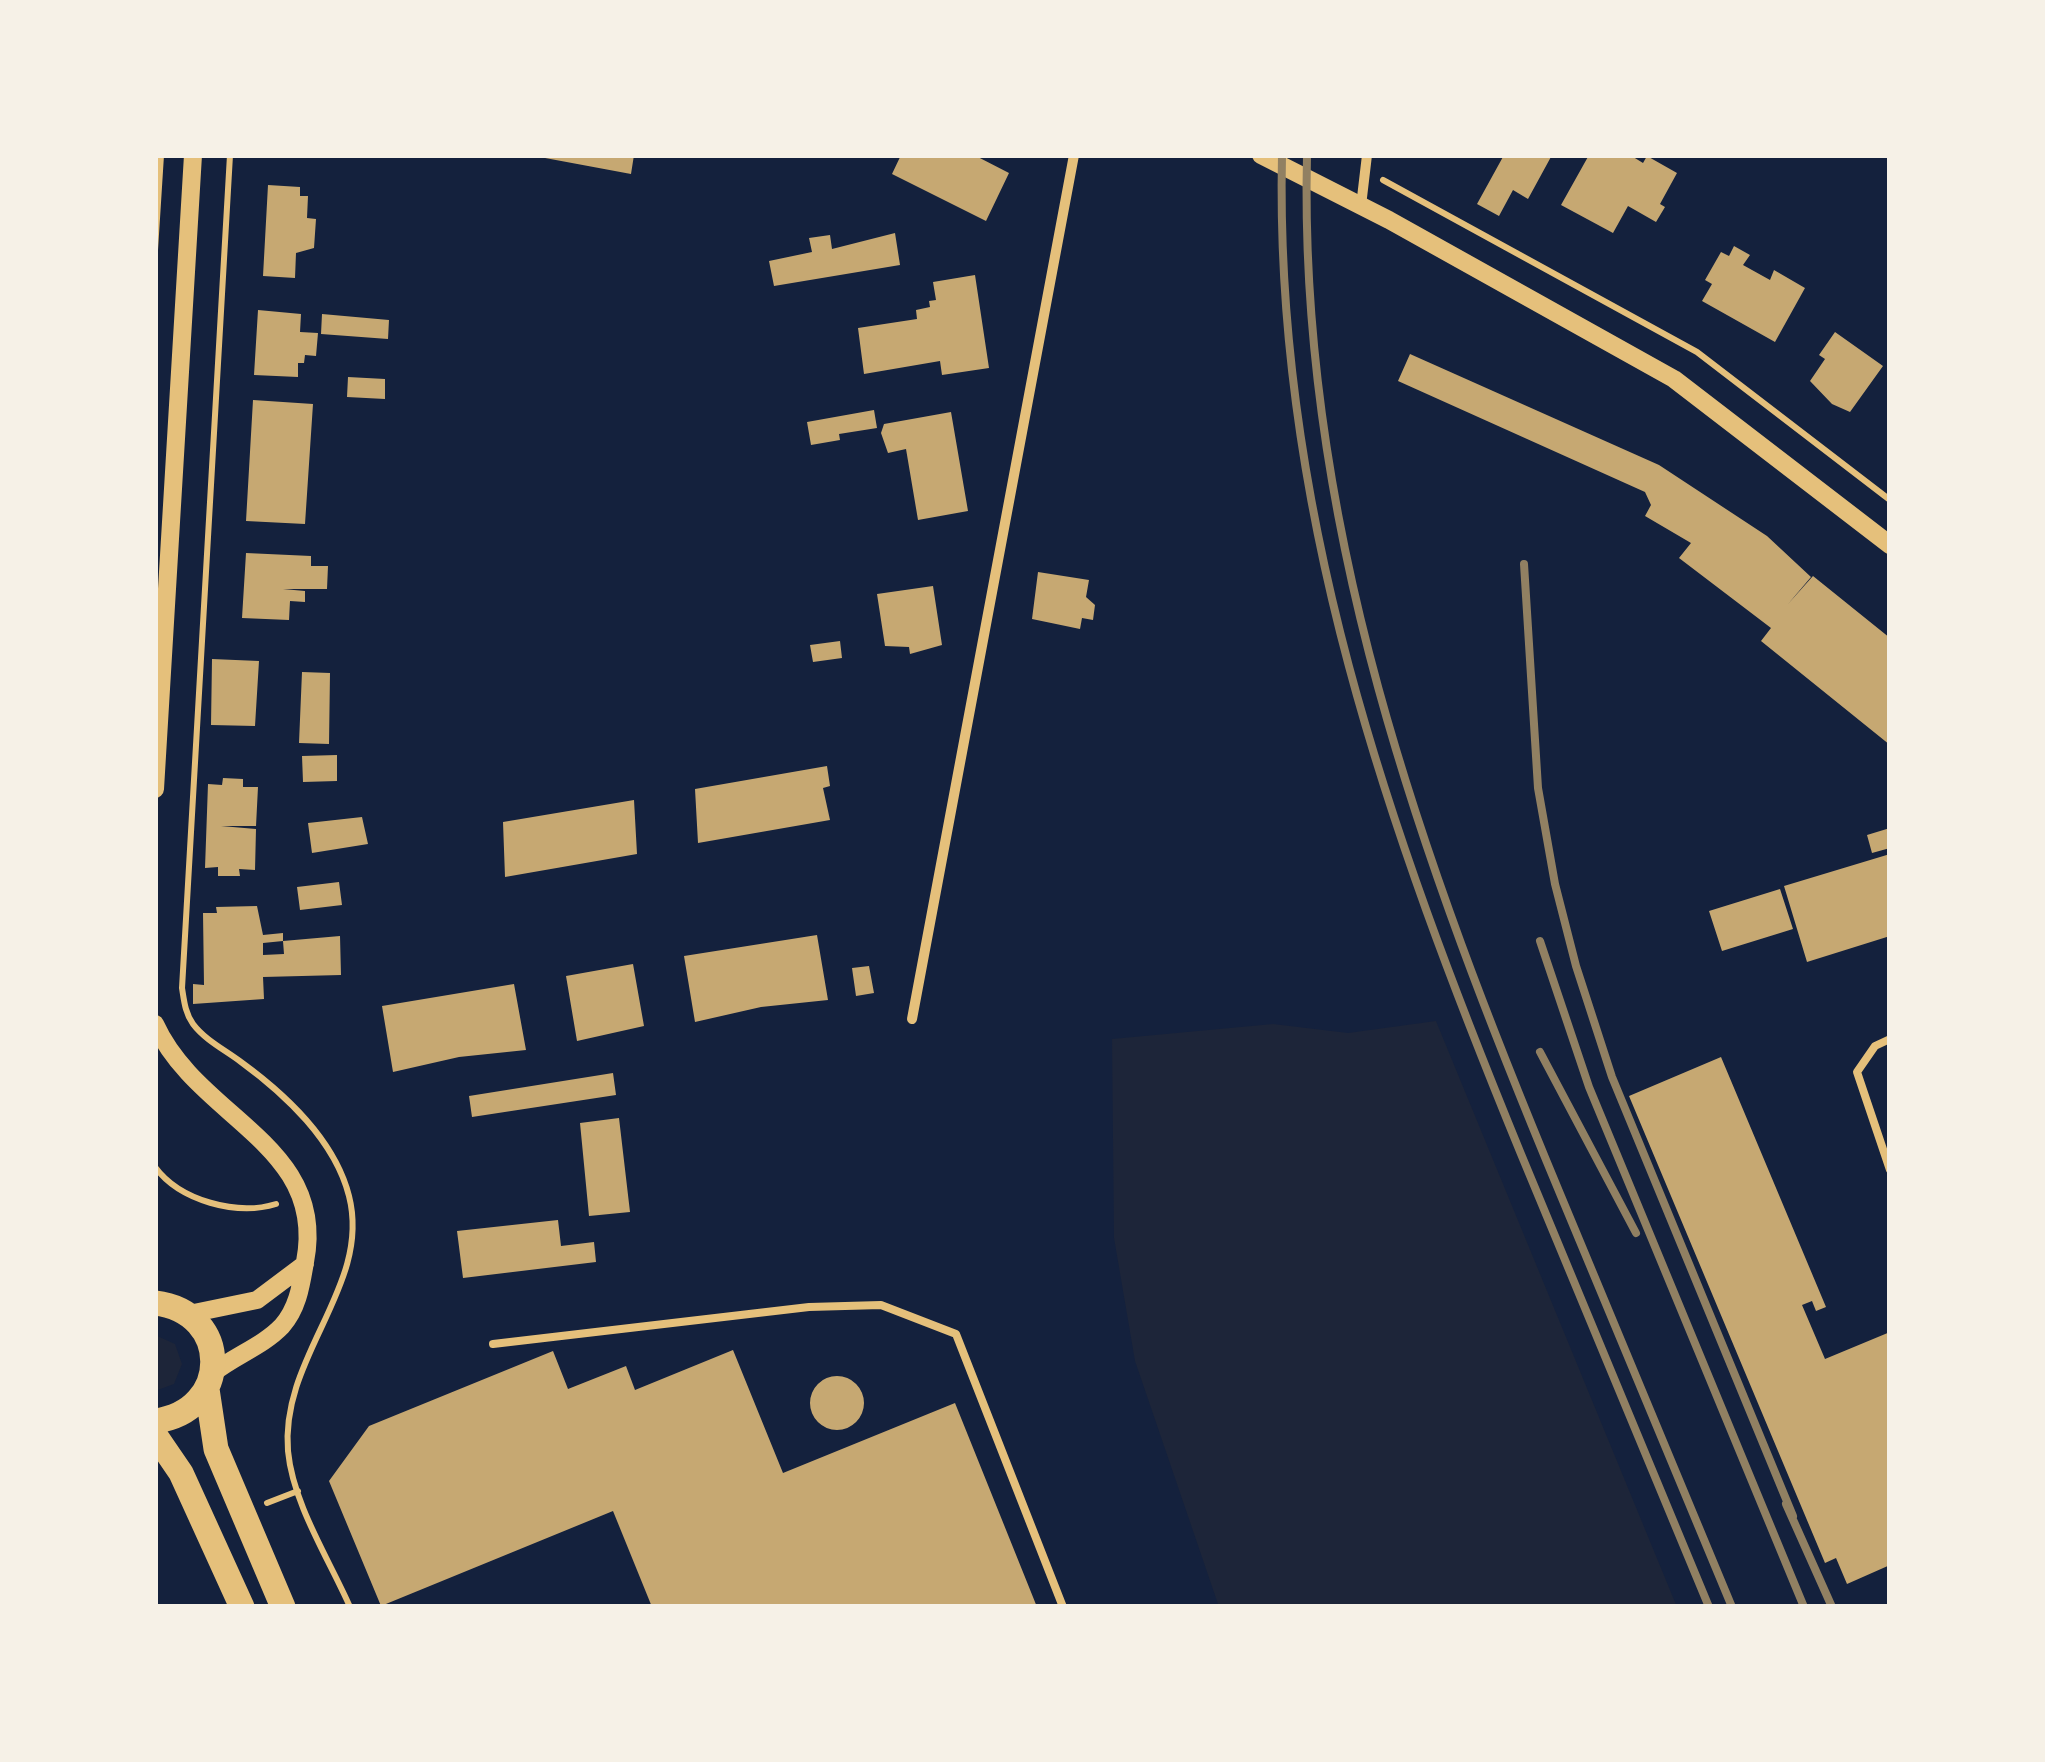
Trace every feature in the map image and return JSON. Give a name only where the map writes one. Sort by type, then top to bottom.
[{"type":"main road","points":[[155,1284],[172,1308],[209,1340],[216,1449],[283,1607]]},
{"type":"main road","points":[[155,1421],[186,1412],[210,1381]]},
{"type":"main road","points":[[155,1435],[181,1472],[242,1607]]},
{"type":"street","points":[[155,789],[193,155]]},
{"type":"street","points":[[912,1018],[1074,155]]},
{"type":"street","points":[[1261,155],[1674,378],[1890,545]]},
{"type":"street","points":[[1361,206],[1367,155]]},
{"type":"street","points":[[155,1024],[191,1079],[282,1161],[304,1196],[310,1240],[297,1300],[280,1328],[210,1381]]},
{"type":"street","points":[[172,1308],[257,1300],[305,1264]]},
{"type":"lane","points":[[1890,1040],[1875,1046],[1858,1072],[1890,1170]]},
{"type":"lane","points":[[493,1344],[809,1307],[881,1305],[956,1334],[1063,1607]]},
{"type":"path","points":[[155,250],[161,155]]},
{"type":"path","points":[[230,155],[182,988],[192,1024],[298,1113],[322,1142],[349,1196],[352,1244],[333,1305],[296,1380],[288,1435],[298,1490],[350,1607]]},
{"type":"path","points":[[155,1167],[187,1193],[226,1206],[268,1206],[304,1196]]},
{"type":"shaded area","points":[[1436,1021],[1677,1607],[1219,1607],[1135,1361],[1114,1238],[1112,1039],[1273,1024],[1348,1033]]},
{"type":"shaded area","points":[[155,1335],[175,1344],[182,1364],[174,1384],[155,1391]]},
{"type":"building","points":[[529,155],[634,155],[631,174]]},
{"type":"building","points":[[901,155],[974,155],[1009,173],[986,221],[892,174]]},
{"type":"building","points":[[1504,155],[1552,155],[1528,199],[1513,190],[1499,216],[1477,204]]},
{"type":"building","points":[[1589,155],[1630,155],[1643,163],[1647,156],[1677,173],[1660,204],[1665,207],[1656,222],[1628,206],[1613,233],[1561,205]]},
{"type":"building","points":[[268,185],[300,187],[300,196],[308,196],[307,218],[316,219],[314,248],[296,253],[295,278],[263,276]]},
{"type":"building","points":[[895,233],[900,265],[774,286],[769,261],[812,252],[809,238],[830,235],[832,249]]},
{"type":"building","points":[[1734,246],[1750,255],[1743,265],[1770,280],[1774,270],[1805,288],[1775,342],[1702,301],[1712,284],[1705,280],[1721,252],[1729,256]]},
{"type":"building","points":[[975,275],[989,368],[942,375],[940,361],[864,374],[858,328],[917,319],[916,310],[930,307],[929,301],[936,300],[933,282]]},
{"type":"building","points":[[258,310],[301,314],[300,332],[318,333],[316,356],[305,355],[304,363],[298,363],[298,377],[254,375]]},
{"type":"building","points":[[322,314],[389,320],[388,339],[321,334]]},
{"type":"building","points":[[1835,332],[1883,366],[1850,412],[1832,404],[1810,381],[1825,359],[1819,355]]},
{"type":"building","points":[[1410,354],[1659,465],[1767,536],[1811,577],[1788,604],[1813,576],[1890,638],[1890,745],[1761,641],[1771,628],[1679,558],[1691,543],[1645,516],[1651,505],[1645,492],[1398,381]]},
{"type":"building","points":[[348,377],[385,379],[385,399],[347,397]]},
{"type":"building","points":[[253,400],[313,404],[305,524],[246,521]]},
{"type":"building","points":[[874,410],[877,428],[839,434],[840,440],[811,445],[807,422]]},
{"type":"building","points":[[951,412],[968,511],[918,520],[906,449],[888,453],[881,433],[884,424]]},
{"type":"building","points":[[246,553],[311,556],[311,566],[328,566],[327,589],[283,589],[305,591],[305,602],[290,601],[289,620],[242,618]]},
{"type":"building","points":[[1038,572],[1089,580],[1086,597],[1095,605],[1093,620],[1082,618],[1080,629],[1032,619]]},
{"type":"building","points":[[933,586],[942,645],[910,654],[909,647],[885,646],[877,594]]},
{"type":"building","points":[[840,641],[842,658],[813,662],[810,645]]},
{"type":"building","points":[[212,659],[259,661],[255,726],[211,725]]},
{"type":"building","points":[[302,672],[330,673],[329,744],[299,743]]},
{"type":"building","points":[[337,755],[337,781],[303,782],[302,756]]},
{"type":"building","points":[[827,766],[830,786],[823,788],[830,820],[698,843],[695,789]]},
{"type":"building","points":[[223,778],[243,779],[243,787],[258,787],[256,826],[221,826],[256,829],[255,870],[239,869],[240,876],[218,876],[218,867],[205,868],[208,784],[222,785]]},
{"type":"building","points":[[634,800],[637,854],[505,877],[503,822]]},
{"type":"building","points":[[362,817],[368,844],[312,853],[308,823]]},
{"type":"building","points":[[1890,828],[1890,848],[1872,853],[1867,835]]},
{"type":"building","points":[[1890,854],[1890,936],[1807,962],[1784,886]]},
{"type":"building","points":[[339,882],[342,905],[300,910],[297,887]]},
{"type":"building","points":[[1780,889],[1793,929],[1722,951],[1709,911]]},
{"type":"building","points":[[257,906],[263,935],[283,933],[283,941],[340,936],[341,975],[263,977],[264,999],[193,1004],[193,984],[204,985],[203,913],[217,913],[216,907]],"holes":[[[283,941],[284,954],[263,955],[263,943]]]},
{"type":"building","points":[[817,935],[828,1000],[761,1007],[695,1022],[684,956]]},
{"type":"building","points":[[633,964],[644,1026],[577,1041],[566,976]]},
{"type":"building","points":[[869,966],[874,993],[856,996],[852,968]]},
{"type":"building","points":[[514,984],[526,1050],[459,1057],[393,1072],[382,1006]]},
{"type":"building","points":[[1721,1057],[1826,1307],[1816,1311],[1812,1301],[1802,1305],[1825,1359],[1890,1332],[1890,1565],[1847,1584],[1836,1558],[1825,1563],[1629,1096]]},
{"type":"building","points":[[613,1073],[616,1095],[472,1117],[469,1096]]},
{"type":"building","points":[[619,1118],[630,1212],[589,1216],[580,1123]]},
{"type":"building","points":[[558,1220],[561,1246],[594,1242],[596,1262],[463,1278],[457,1231]]},
{"type":"building","points":[[733,1350],[783,1473],[955,1403],[1037,1607],[652,1607],[613,1511],[381,1606],[329,1481],[369,1426],[553,1351],[568,1389],[626,1366],[635,1390]]},
{"type":"building","points":[[837,1376],[856,1384],[864,1403],[856,1422],[837,1430],[818,1422],[810,1403],[818,1384]]},
{"type":"railway","points":[[1282,155],[1285,286],[1297,415],[1319,542],[1385,790],[1473,1033],[1709,1607]]},
{"type":"railway","points":[[1307,155],[1310,292],[1323,426],[1347,558],[1378,689],[1461,944],[1732,1607]]},
{"type":"railway","points":[[1524,564],[1538,788],[1555,884],[1576,966],[1612,1077],[1793,1516]]},
{"type":"railway","points":[[1540,941],[1589,1087],[1804,1607]]},
{"type":"railway","points":[[1540,1052],[1636,1233]]},
{"type":"railway","points":[[1786,1504],[1832,1607]]}]
